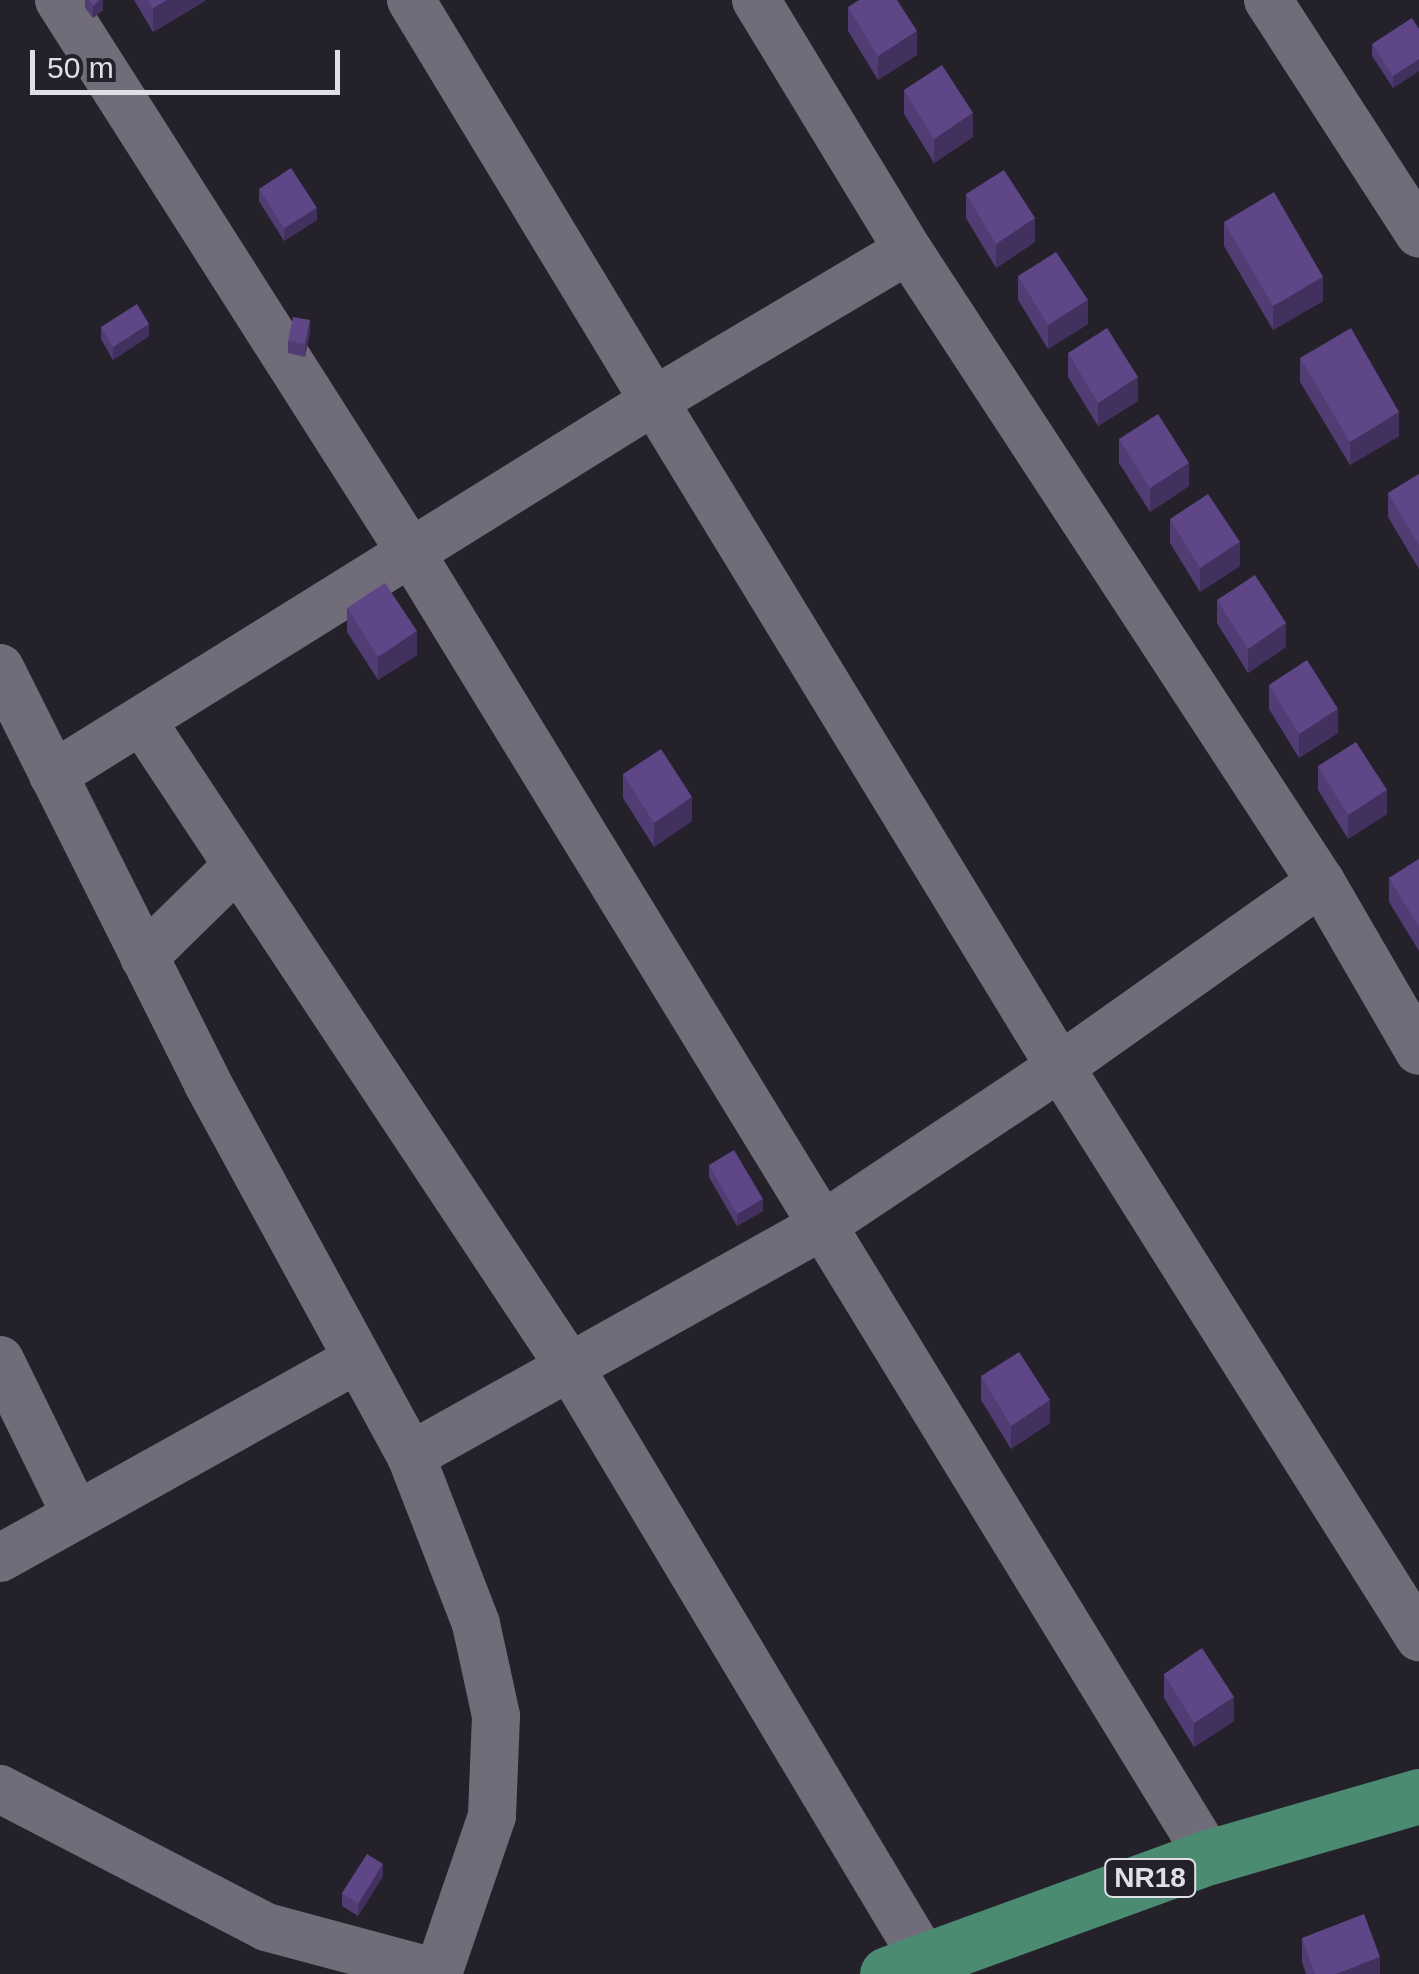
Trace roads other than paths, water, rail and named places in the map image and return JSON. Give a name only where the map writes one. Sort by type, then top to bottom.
[{"type":"main road","name":"NR18","points":[[905,1967],[1209,1857],[1419,1796]]},
{"type":"street","points":[[59,0],[412,556],[1209,1857]]},
{"type":"street","points":[[411,0],[1060,1066],[1419,1636]]},
{"type":"street","points":[[756,0],[908,250],[1321,882],[1419,1050]]},
{"type":"street","points":[[1268,0],[1419,233]]},
{"type":"street","points":[[53,775],[412,556],[654,401],[908,250]]},
{"type":"street","points":[[0,668],[144,956],[411,1456],[476,1624],[496,1716],[492,1816],[438,1974],[266,1927],[0,1789]]},
{"type":"street","points":[[142,721],[571,1369],[905,1967]]},
{"type":"street","points":[[144,956],[237,866]]},
{"type":"street","points":[[411,1456],[820,1227],[1060,1066],[1321,882]]},
{"type":"street","points":[[0,1558],[358,1359]]},
{"type":"street","points":[[0,1360],[76,1514]]}]
